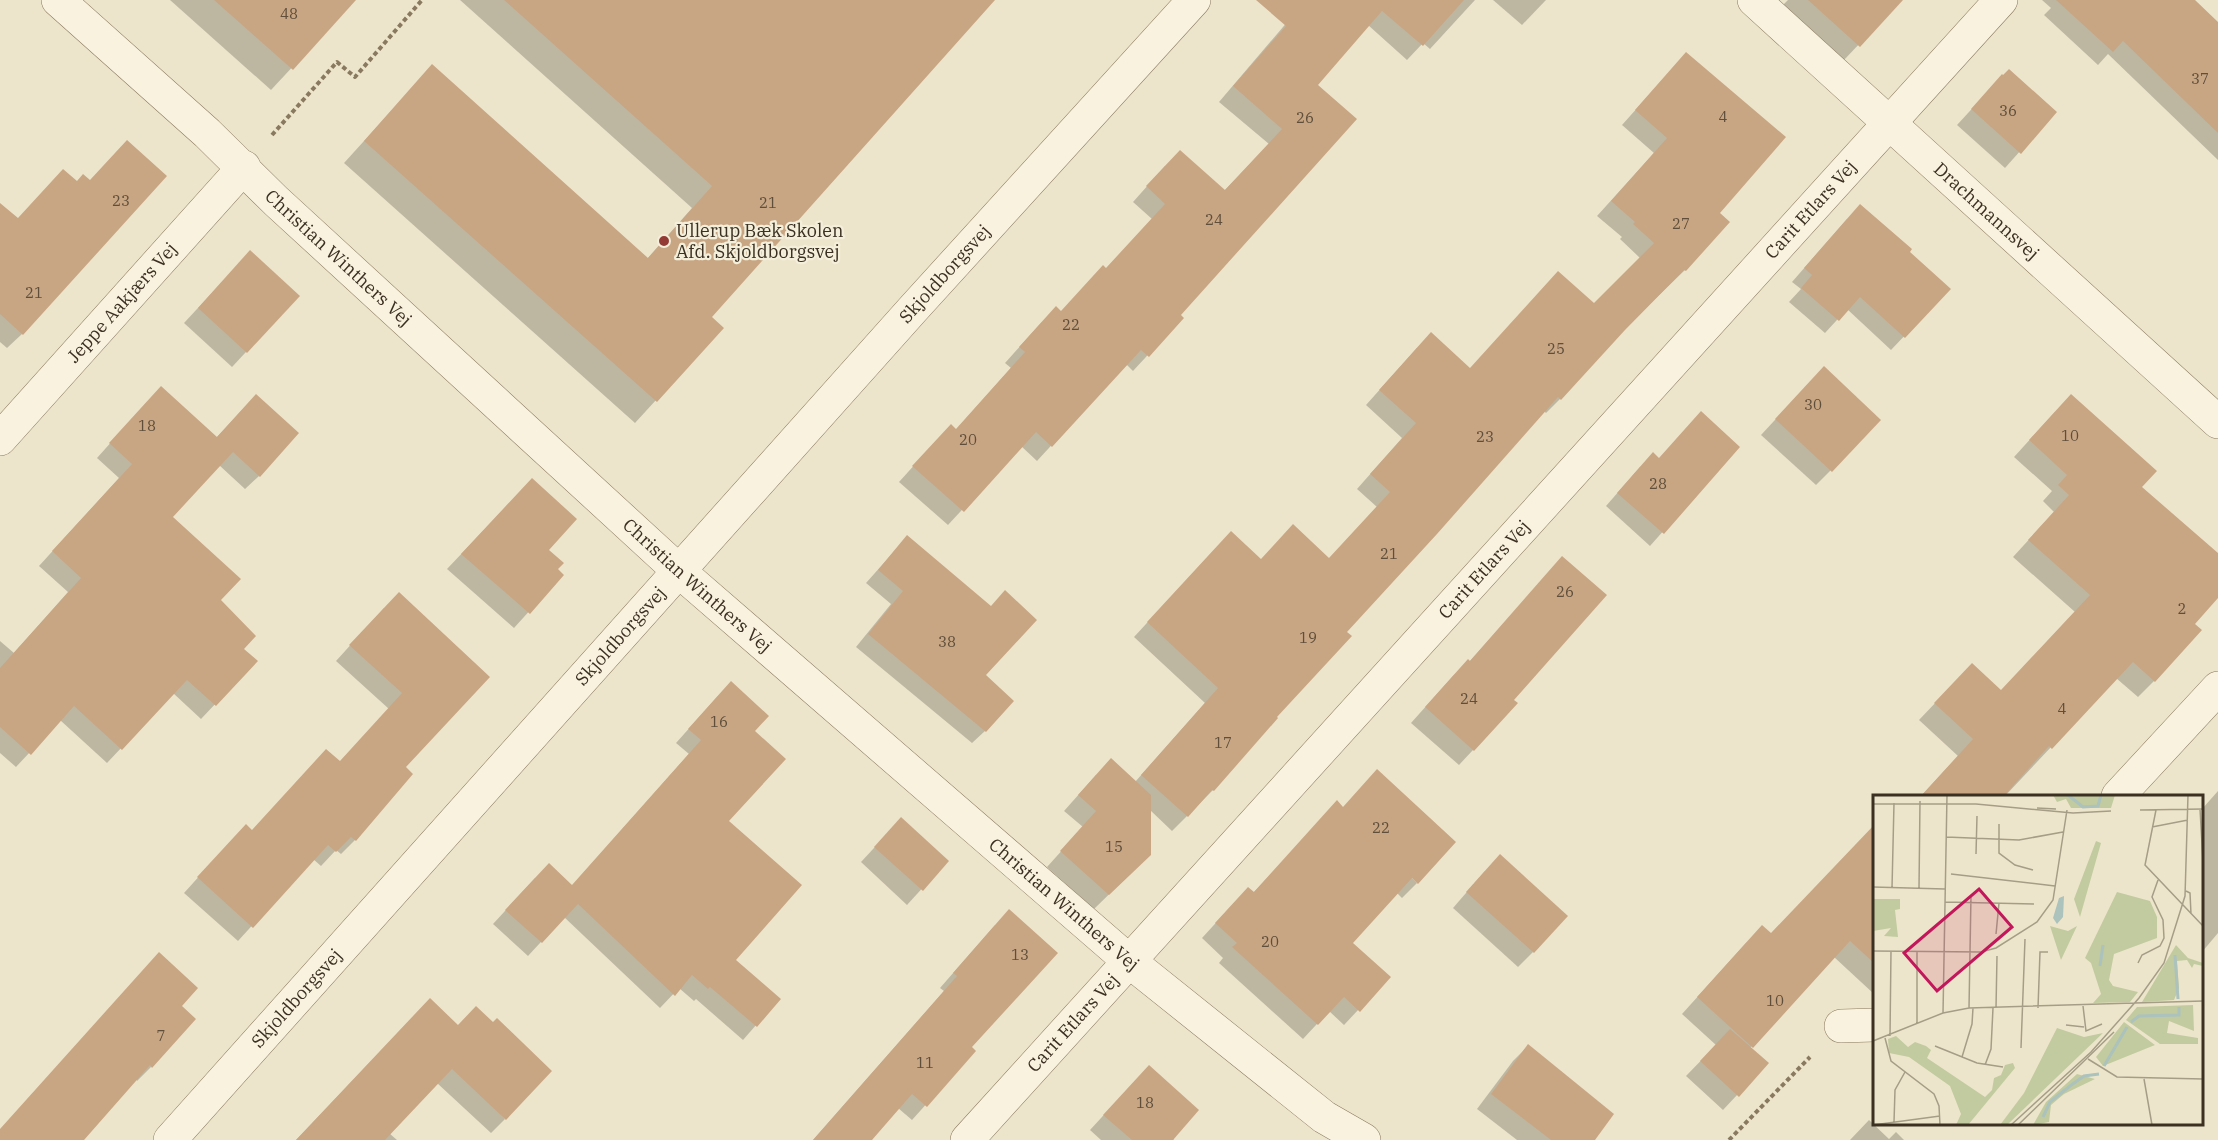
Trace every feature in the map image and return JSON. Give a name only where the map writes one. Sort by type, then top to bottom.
[{"type":"street","name":"Christian Winthers Vej","points":[[58,0],[244,167],[276,201],[680,572],[1129,961],[1324,1117],[1364,1140]]},
{"type":"street","name":"Skjoldborgsvej","points":[[170,1140],[1194,0]]},
{"type":"street","name":"Drachmannsvej","points":[[1754,0],[2218,422]]},
{"type":"street","name":"Carit Etlars Vej","points":[[967,1140],[2001,0]]},
{"type":"street","name":"Jeppe Aakjærs Vej","points":[[0,439],[244,167]]},
{"type":"street","points":[[2119,795],[2218,688]]},
{"type":"street","points":[[1841,1026],[1873,1025]]},
{"type":"path","points":[[244,167],[337,62],[355,77],[422,0]]},
{"type":"path","points":[[1729,1140],[1841,1026]]},
{"type":"building","points":[[214,0],[356,0],[293,70]]},
{"type":"building","points":[[504,0],[995,0],[712,317],[724,328],[657,402],[364,141],[432,64],[648,258],[712,186]]},
{"type":"building","points":[[1256,0],[1464,0],[1423,46],[1382,11],[1318,85],[1357,119],[1181,315],[1184,318],[1149,357],[1141,350],[1052,447],[1036,432],[964,512],[912,466],[951,424],[956,429],[1025,352],[1019,347],[1056,306],[1061,311],[1103,265],[1106,268],[1165,204],[1146,186],[1180,150],[1225,190],[1282,129],[1233,86],[1286,26]]},
{"type":"building","points":[[1808,0],[1903,0],[1860,47]]},
{"type":"building","points":[[2056,0],[2195,0],[2218,22],[2218,133],[2123,41],[2113,52]]},
{"type":"building","points":[[1686,52],[1786,137],[1720,213],[1730,222],[1686,271],[1684,270],[1625,330],[1561,400],[1558,397],[1347,632],[1352,636],[1277,717],[1214,791],[1212,790],[1188,817],[1141,775],[1218,688],[1147,622],[1231,531],[1261,559],[1293,524],[1329,558],[1390,492],[1370,474],[1416,423],[1379,390],[1431,332],[1470,368],[1558,271],[1594,303],[1654,243],[1611,201],[1667,138],[1635,110]]},
{"type":"building","points":[[2009,69],[2057,112],[2021,154],[1971,109]]},
{"type":"building","points":[[127,140],[167,176],[23,335],[0,314],[0,203],[18,218],[63,169],[77,181],[83,174],[90,180]]},
{"type":"building","points":[[1860,204],[1912,249],[1910,252],[1951,289],[1905,338],[1860,297],[1839,321],[1801,288],[1812,275],[1804,268]]},
{"type":"building","points":[[250,250],[300,296],[247,353],[198,308]]},
{"type":"building","points":[[1824,366],[1881,420],[1832,472],[1775,419]]},
{"type":"building","points":[[161,386],[217,437],[256,394],[299,433],[260,477],[233,452],[173,517],[241,579],[221,600],[256,636],[244,649],[258,661],[216,706],[187,680],[122,750],[74,706],[31,755],[0,727],[0,668],[81,578],[52,551],[132,464],[109,443]]},
{"type":"building","points":[[2071,394],[2157,471],[2142,487],[2218,553],[2218,598],[2195,624],[2202,630],[2155,682],[2133,662],[2052,749],[2049,746],[2005,795],[1922,795],[1973,739],[1934,703],[1972,663],[2001,690],[2090,595],[2028,540],[2069,495],[2058,485],[2067,475],[2029,440]]},
{"type":"building","points":[[1701,411],[1740,447],[1664,534],[1617,493],[1653,452],[1659,458]]},
{"type":"building","points":[[532,478],[577,519],[549,550],[564,563],[558,569],[564,575],[530,614],[461,554]]},
{"type":"building","points":[[907,535],[991,606],[1005,590],[1037,620],[986,675],[1014,701],[986,732],[868,634],[903,591],[878,570]]},
{"type":"building","points":[[1562,556],[1607,595],[1514,700],[1518,703],[1474,751],[1425,707],[1468,659],[1470,661]]},
{"type":"building","points":[[399,592],[490,677],[406,767],[413,774],[356,841],[351,837],[336,852],[328,845],[253,928],[197,877],[246,824],[252,830],[326,749],[340,761],[402,693],[349,645]]},
{"type":"building","points":[[731,681],[769,716],[755,731],[786,759],[729,821],[802,885],[736,960],[781,999],[757,1027],[710,987],[708,989],[692,975],[675,996],[578,904],[542,943],[505,910],[549,863],[572,885],[701,740],[688,729]]},
{"type":"building","points":[[1111,758],[1151,795],[1151,855],[1109,895],[1060,851],[1096,811],[1078,795]]},
{"type":"building","points":[[1377,769],[1456,842],[1418,884],[1412,878],[1353,943],[1391,977],[1360,1012],[1344,997],[1318,1025],[1232,947],[1237,943],[1215,923],[1248,887],[1254,892],[1337,800],[1343,807]]},
{"type":"building","points":[[901,817],[949,861],[923,891],[874,847]]},
{"type":"building","points":[[1873,826],[1873,962],[1850,941],[1753,1048],[1697,997],[1762,925],[1771,933]]},
{"type":"building","points":[[1500,854],[1568,916],[1534,953],[1466,892]]},
{"type":"building","points":[[1009,909],[1058,953],[972,1047],[976,1051],[927,1107],[912,1094],[872,1140],[813,1140],[957,976],[953,973]]},
{"type":"building","points":[[159,952],[198,988],[182,1006],[196,1019],[152,1068],[150,1065],[84,1140],[0,1140],[0,1129]]},
{"type":"building","points":[[430,998],[458,1025],[476,1006],[493,1022],[497,1018],[552,1071],[506,1120],[452,1069],[385,1140],[296,1140]]},
{"type":"building","points":[[1730,1029],[1769,1063],[1739,1097],[1700,1061]]},
{"type":"building","points":[[1528,1044],[1614,1114],[1595,1140],[1551,1140],[1491,1094]]},
{"type":"building","points":[[1149,1065],[1199,1110],[1173,1140],[1132,1140],[1103,1115]]},
{"type":"place","name":"Ullerup Bæk Skolen Afd. Skjoldborgsvej","points":[[664,241]]}]
